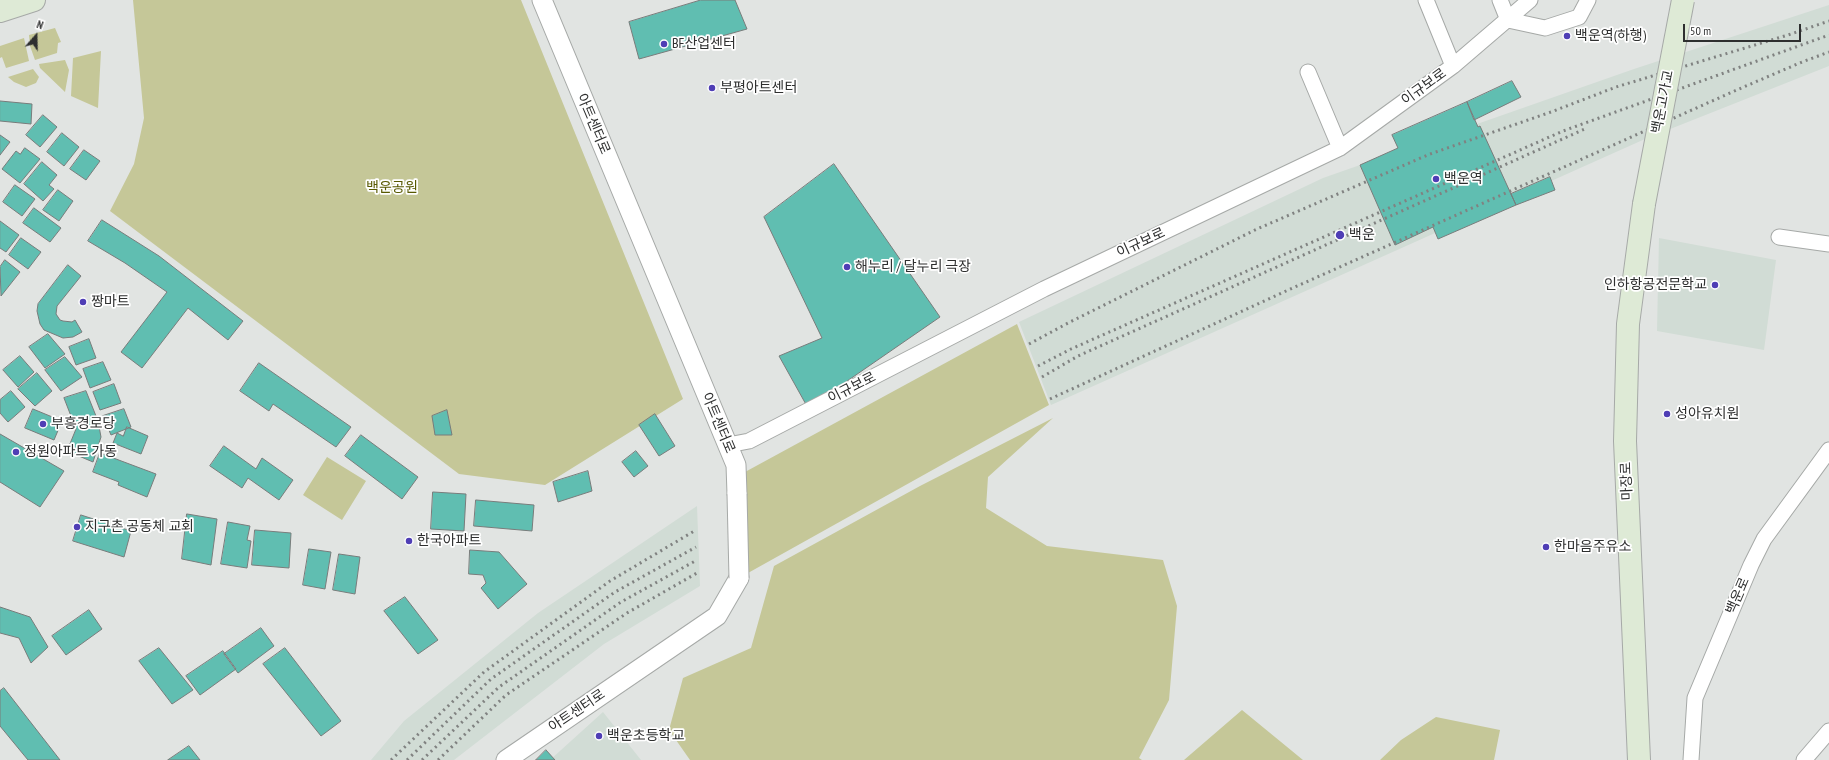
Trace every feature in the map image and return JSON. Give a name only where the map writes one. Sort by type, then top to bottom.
[{"type":"main road","points":[[0,11],[34,0]]},
{"type":"main road","name":"백운고가교","points":[[1644,204],[1683,0]]},
{"type":"main road","name":"마장로","points":[[1639,760],[1625,441],[1628,324],[1644,204]]},
{"type":"street","name":"아트센터로","points":[[506,760],[716,616],[739,578],[736,465],[542,0]]},
{"type":"street","points":[[1426,0],[1453,66]]},
{"type":"street","points":[[1500,0],[1508,20],[1545,28],[1579,17],[1588,0]]},
{"type":"street","name":"이규보로","points":[[728,445],[749,441],[1044,290],[1340,148],[1453,66],[1530,0]]},
{"type":"street","points":[[1308,72],[1340,148]]},
{"type":"street","points":[[1779,237],[1829,244]]},
{"type":"street","name":"백운로","points":[[1691,760],[1695,698],[1751,565],[1764,539],[1829,450]]},
{"type":"street","points":[[1804,760],[1829,731]]},
{"type":"shaded area","points":[[1829,5],[1829,66],[1645,139],[1051,405],[1019,322],[1323,178],[1634,69]]},
{"type":"shaded area","name":"인하항공전문학교","points":[[1659,238],[1776,260],[1764,350],[1657,331]]},
{"type":"shaded area","points":[[697,506],[700,586],[604,644],[454,760],[371,760],[404,721],[538,613]]},
{"type":"shaded area","name":"백운초등학교","points":[[603,712],[641,760],[550,760]]},
{"type":"green space","name":"백운공원","points":[[133,0],[521,0],[683,399],[545,485],[459,474],[110,211],[134,164],[144,118]]},
{"type":"green space","points":[[55,28],[61,42],[58,43],[57,53],[35,60],[30,46],[29,35]]},
{"type":"green space","points":[[24,38],[29,61],[6,68],[2,57],[0,58],[0,46]]},
{"type":"green space","points":[[101,51],[98,108],[71,96],[73,58]]},
{"type":"green space","points":[[65,60],[69,70],[65,92],[40,68],[39,64]]},
{"type":"green space","points":[[33,69],[39,77],[36,83],[26,87],[14,82],[8,77]]},
{"type":"green space","points":[[1017,324],[1049,405],[748,573],[745,472]]},
{"type":"green space","points":[[1053,418],[988,477],[986,508],[1047,546],[1163,560],[1177,606],[1169,700],[1139,758],[1142,760],[690,760],[669,730],[683,678],[751,648],[774,566],[920,486]]},
{"type":"green space","points":[[327,457],[366,481],[342,520],[303,495]]},
{"type":"green space","points":[[1242,710],[1303,760],[1184,760]]},
{"type":"green space","points":[[1436,717],[1500,730],[1494,760],[1380,760],[1401,740]]},
{"type":"building","name":"BF산업센터","points":[[701,0],[735,0],[747,29],[639,59],[629,22]]},
{"type":"building","points":[[1512,81],[1521,97],[1474,120],[1467,102]]},
{"type":"building","points":[[0,101],[32,104],[31,124],[0,121]]},
{"type":"building","name":"백운역","points":[[1467,102],[1478,127],[1480,126],[1516,205],[1438,239],[1433,227],[1395,245],[1360,165],[1398,148],[1392,135]]},
{"type":"building","points":[[43,115],[57,127],[40,147],[26,135]]},
{"type":"building","points":[[62,133],[79,147],[64,166],[47,152]]},
{"type":"building","points":[[0,135],[10,142],[0,155]]},
{"type":"building","points":[[25,148],[40,159],[20,183],[2,169],[16,151],[20,154]]},
{"type":"building","points":[[84,150],[100,161],[86,180],[70,169]]},
{"type":"building","points":[[42,162],[57,175],[49,185],[54,189],[43,201],[24,184]]},
{"type":"building","name":"해누리 / 달누리 극장","points":[[834,164],[940,317],[808,408],[779,356],[822,338],[764,217]]},
{"type":"building","points":[[1550,177],[1555,190],[1516,205],[1511,194]]},
{"type":"building","points":[[15,185],[35,199],[22,216],[3,202]]},
{"type":"building","points":[[58,190],[73,201],[59,221],[43,210]]},
{"type":"building","points":[[34,208],[61,228],[50,242],[23,223]]},
{"type":"building","points":[[102,220],[159,256],[243,321],[228,340],[188,308],[142,368],[121,352],[167,292],[125,263],[88,241]]},
{"type":"building","points":[[0,221],[19,235],[6,252],[0,248]]},
{"type":"building","points":[[21,238],[41,252],[28,269],[9,255]]},
{"type":"building","points":[[5,260],[20,272],[1,296],[0,267]]},
{"type":"building","points":[[68,265],[81,276],[57,306],[56,314],[60,320],[63,321],[72,322],[75,320],[82,332],[73,337],[63,338],[44,330],[40,324],[37,311],[38,304]]},
{"type":"building","points":[[48,334],[65,354],[45,368],[29,347]]},
{"type":"building","points":[[89,339],[96,358],[76,365],[69,347]]},
{"type":"building","points":[[20,356],[34,372],[18,387],[3,370]]},
{"type":"building","points":[[65,357],[82,377],[61,391],[45,370]]},
{"type":"building","points":[[103,362],[111,380],[90,388],[83,369]]},
{"type":"building","points":[[259,363],[351,427],[336,447],[273,404],[269,411],[240,391]]},
{"type":"building","points":[[37,373],[52,391],[35,406],[18,389]]},
{"type":"building","points":[[114,384],[121,403],[100,410],[93,392]]},
{"type":"building","points":[[11,391],[25,407],[8,422],[0,413],[0,400]]},
{"type":"building","points":[[86,391],[98,421],[101,437],[93,462],[67,451],[76,429],[64,398]]},
{"type":"building","name":"부흥경로당","points":[[33,409],[62,421],[54,440],[25,428]]},
{"type":"building","points":[[124,409],[131,427],[111,435],[103,416]]},
{"type":"building","points":[[447,410],[452,435],[435,435],[432,416]]},
{"type":"building","points":[[655,414],[675,446],[659,456],[639,425]]},
{"type":"building","points":[[127,427],[148,436],[141,454],[113,443],[117,433],[123,436]]},
{"type":"building","name":"정원아파트 가동","points":[[0,434],[64,471],[40,507],[0,482]]},
{"type":"building","points":[[361,435],[418,477],[402,499],[345,456]]},
{"type":"building","points":[[224,446],[256,469],[262,458],[293,480],[279,500],[248,478],[242,488],[210,466]]},
{"type":"building","points":[[636,451],[648,466],[634,477],[622,462]]},
{"type":"building","points":[[100,453],[156,474],[147,497],[118,485],[119,482],[93,472]]},
{"type":"building","points":[[588,471],[592,491],[558,502],[553,482]]},
{"type":"building","points":[[433,492],[466,494],[464,531],[431,529]]},
{"type":"building","points":[[476,500],[534,505],[532,531],[474,526]]},
{"type":"building","points":[[187,514],[217,519],[211,565],[182,559]]},
{"type":"building","points":[[81,515],[131,531],[124,557],[73,541]]},
{"type":"building","points":[[228,522],[250,526],[247,540],[251,541],[247,568],[221,564]]},
{"type":"building","points":[[255,530],[291,533],[289,568],[252,565]]},
{"type":"building","points":[[309,549],[331,552],[325,589],[303,585]]},
{"type":"building","points":[[470,550],[499,552],[527,584],[498,609],[481,588],[486,583],[483,575],[469,574]]},
{"type":"building","points":[[339,554],[360,557],[355,594],[333,590]]},
{"type":"building","points":[[405,597],[438,640],[418,654],[384,611]]},
{"type":"building","points":[[0,607],[30,617],[48,647],[31,663],[19,638],[0,633]]},
{"type":"building","points":[[89,610],[102,629],[66,655],[52,636]]},
{"type":"building","points":[[261,628],[274,646],[238,673],[224,654]]},
{"type":"building","points":[[159,648],[193,690],[172,704],[139,661]]},
{"type":"building","points":[[285,648],[341,721],[321,736],[263,664]]},
{"type":"building","points":[[223,651],[236,669],[200,695],[186,676]]},
{"type":"building","points":[[4,688],[60,760],[28,760],[0,726],[0,691]]},
{"type":"building","points":[[189,746],[200,760],[168,760]]},
{"type":"building","points":[[546,750],[555,760],[536,760]]},
{"type":"railway","points":[[1029,344],[1257,229],[1430,154],[1551,112],[1616,87],[1788,35],[1829,21]]},
{"type":"railway","points":[[1038,366],[1071,349],[1563,131],[1829,35]]},
{"type":"railway","points":[[1050,399],[1286,291],[1739,89],[1829,52]]},
{"type":"railway","points":[[1042,377],[1078,356],[1587,128]]},
{"type":"railway","points":[[391,760],[484,672],[610,581],[696,530]]},
{"type":"railway","points":[[407,760],[491,679],[615,592],[696,547]]},
{"type":"railway","points":[[422,760],[499,687],[621,602],[697,560]]},
{"type":"railway","points":[[438,760],[506,695],[627,613],[697,573]]},
{"type":"place","name":"백운역(하행)","points":[[1567,36]]},
{"type":"place","name":"BF산업센터","points":[[664,44]]},
{"type":"place","name":"부평아트센터","points":[[712,88]]},
{"type":"place","name":"백운역","points":[[1436,179]]},
{"type":"place","name":"백운","points":[[1340,235]]},
{"type":"place","name":"해누리 / 달누리 극장","points":[[847,267]]},
{"type":"place","name":"인하항공전문학교","points":[[1715,285]]},
{"type":"place","name":"짱마트","points":[[83,302]]},
{"type":"place","name":"성아유치원","points":[[1667,414]]},
{"type":"place","name":"부흥경로당","points":[[43,424]]},
{"type":"place","name":"정원아파트 가동","points":[[16,452]]},
{"type":"place","name":"지구촌 공동체 교회","points":[[77,527]]},
{"type":"place","name":"한국아파트","points":[[409,541]]},
{"type":"place","name":"한마음주유소","points":[[1546,547]]},
{"type":"place","name":"백운초등학교","points":[[599,736]]}]
